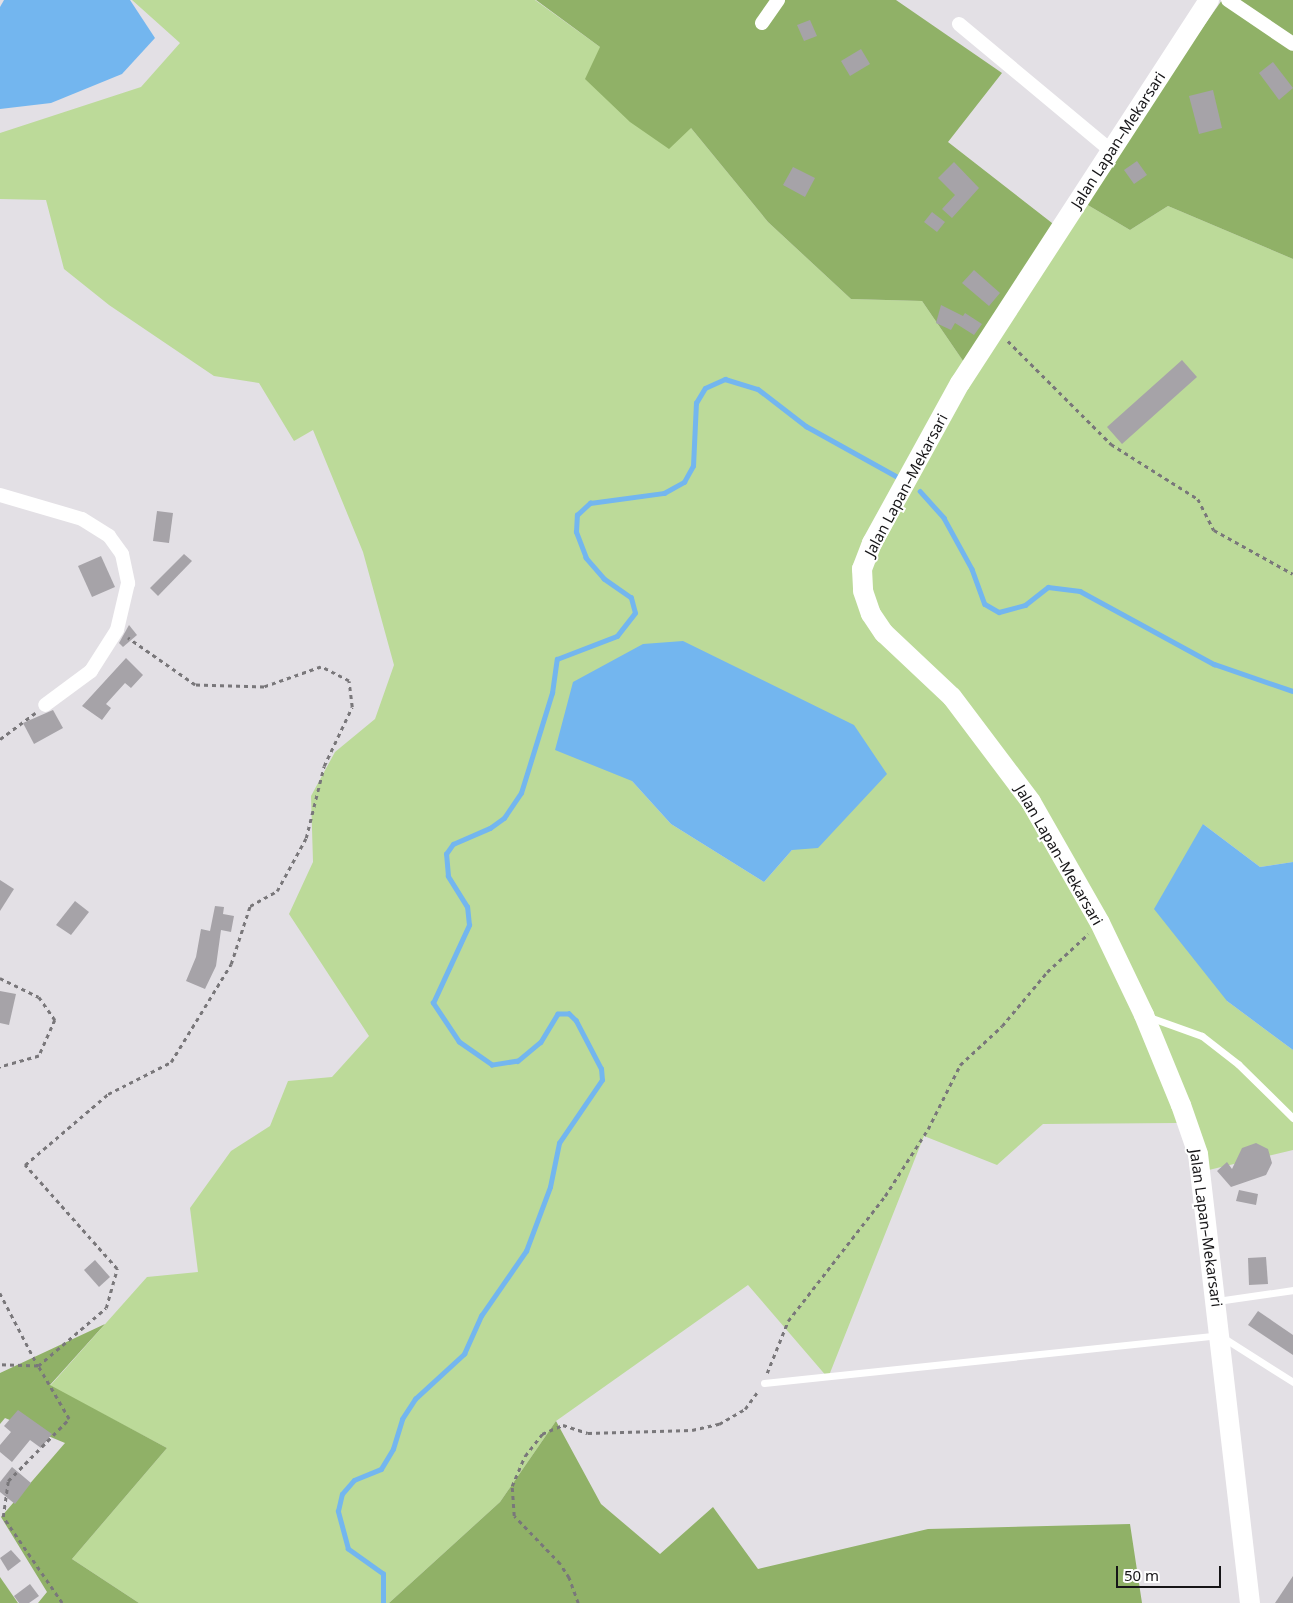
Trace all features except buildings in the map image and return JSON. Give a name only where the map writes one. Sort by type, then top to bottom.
[{"type":"street","points":[[762,23],[778,0]]},
{"type":"street","name":"Jalan Lapan–Mekarsari","points":[[1209,0],[1110,150],[998,328],[960,383],[872,543],[862,569],[863,591],[871,614],[884,633],[952,697],[1026,795],[1100,923],[1144,1015],[1198,1154],[1250,1603]]},
{"type":"street","points":[[1228,0],[1293,44]]},
{"type":"street","points":[[959,24],[1110,150]]},
{"type":"street","points":[[0,495],[82,519],[116,544],[128,583],[117,630],[91,671],[45,705]]},
{"type":"lane","points":[[1144,1015],[1202,1036],[1238,1064],[1293,1118]]},
{"type":"lane","points":[[1216,1301],[1293,1290]]},
{"type":"lane","points":[[764,1383],[1219,1336],[1293,1382]]},
{"type":"path","points":[[998,328],[1012,347],[1111,444],[1198,499],[1214,530],[1293,574]]},
{"type":"path","points":[[0,1365],[38,1366],[106,1308],[117,1269],[25,1165],[108,1094],[171,1062],[232,964],[250,906],[277,892],[306,838],[324,766],[352,707],[349,680],[321,667],[264,687],[195,686],[117,630]]},
{"type":"path","points":[[0,739],[45,705]]},
{"type":"path","points":[[578,1603],[570,1578],[560,1564],[514,1516],[512,1486],[525,1456],[542,1434],[563,1424],[588,1433],[692,1430],[719,1424],[746,1409],[764,1383],[775,1346],[788,1321],[885,1196],[928,1129],[960,1065],[1002,1026],[1048,972],[1100,923]]},
{"type":"path","points":[[0,978],[39,997],[55,1020],[39,1056],[0,1067]]},
{"type":"path","points":[[0,1293],[38,1366],[69,1419],[8,1481],[3,1517],[62,1603]]},
{"type":"green space","points":[[132,0],[535,0],[600,47],[691,128],[768,222],[851,299],[922,301],[972,374],[1081,201],[1130,230],[1168,206],[1293,259],[1293,862],[1260,867],[1203,824],[1227,1001],[1293,1050],[1293,1150],[1196,1173],[1178,1123],[1043,1124],[997,1165],[924,1136],[828,1378],[748,1285],[556,1421],[500,1502],[389,1603],[139,1603],[72,1559],[167,1448],[50,1386],[147,1277],[198,1272],[190,1208],[231,1151],[270,1126],[288,1081],[332,1077],[369,1036],[289,914],[313,862],[311,796],[335,752],[375,719],[394,665],[363,552],[313,430],[294,441],[259,383],[214,376],[109,305],[64,269],[46,200],[0,199],[0,133],[141,87],[180,43]],"holes":[[[632,781],[792,850],[764,882],[671,824]]]},
{"type":"green space","points":[[536,0],[896,0],[1002,73],[948,142],[1061,230],[972,374],[922,301],[851,299],[768,222],[691,128],[669,149],[630,122],[585,79],[600,47]]},
{"type":"green space","points":[[1222,0],[1293,0],[1293,259],[1168,206],[1130,230],[1081,201]]},
{"type":"green space","points":[[105,1324],[50,1385],[167,1448],[72,1559],[139,1603],[38,1603],[47,1592],[1,1517],[65,1443],[5,1418],[0,1424],[0,1373]]},
{"type":"green space","points":[[556,1421],[601,1504],[660,1554],[713,1507],[758,1569],[928,1529],[1130,1524],[1142,1603],[389,1603],[500,1502]]},
{"type":"green space","points":[[0,1577],[18,1603],[0,1603]]},
{"type":"water","points":[[4,0],[130,0],[155,38],[122,74],[51,103],[0,109],[0,7]]},
{"type":"water","points":[[683,641],[854,725],[887,774],[818,848],[792,850],[764,882],[671,824],[632,781],[555,750],[573,682],[643,644]]},
{"type":"water","points":[[1203,824],[1260,867],[1293,862],[1293,1050],[1227,1001],[1154,909]]},
{"type":"waterway","points":[[383,1603],[383,1574],[348,1549],[338,1511],[342,1494],[354,1480],[381,1469],[393,1449],[402,1419],[415,1399],[464,1354],[481,1316],[526,1251],[550,1187],[559,1143],[602,1080],[601,1069],[576,1021],[569,1014],[558,1014],[541,1042],[518,1061],[492,1065],[459,1042],[433,1003],[469,925],[467,907],[448,876],[446,854],[453,844],[490,828],[504,818],[521,793],[552,693],[557,659],[617,636],[635,613],[631,598],[604,579],[586,558],[576,532],[577,515],[590,503],[664,493],[684,482],[693,466],[696,403],[705,388],[725,379],[758,389],[806,426],[896,476]]},
{"type":"waterway","points":[[920,491],[944,518],[972,569],[985,604],[999,612],[1025,605],[1048,587],[1080,591],[1214,664],[1293,691]]}]
